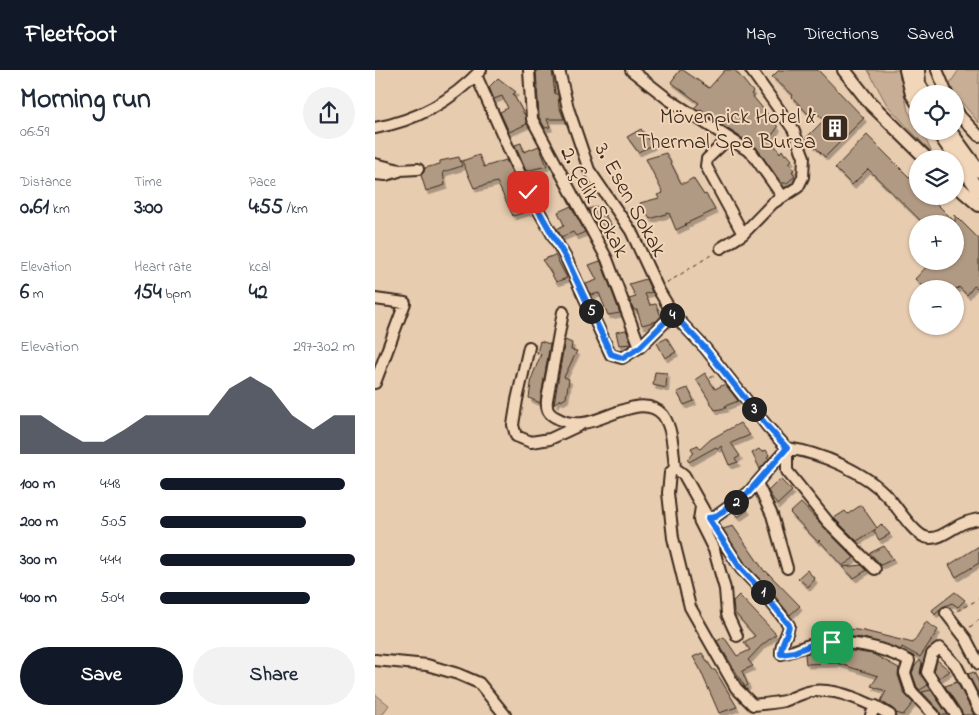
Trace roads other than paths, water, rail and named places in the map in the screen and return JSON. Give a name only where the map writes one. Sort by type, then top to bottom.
[{"type":"main road","points":[[844,70],[870,103],[918,150]]},
{"type":"main road","points":[[906,70],[910,85]]},
{"type":"main road","points":[[918,70],[920,85]]},
{"type":"main road","points":[[943,140],[979,191]]},
{"type":"main road","points":[[957,140],[979,171]]},
{"type":"main road","points":[[964,192],[979,205]]},
{"type":"street","name":"2. Çelik Sokak","points":[[529,70],[532,119],[607,259],[640,347]]},
{"type":"street","name":"3. Esen Sokak","points":[[559,70],[568,108],[589,170],[631,231],[658,289],[673,314],[705,348],[767,426],[787,448]]},
{"type":"street","points":[[631,70],[668,99],[752,153],[783,197]]},
{"type":"street","points":[[721,248],[743,234],[773,203],[797,187],[803,177],[804,157],[793,129],[751,70]]},
{"type":"street","points":[[937,70],[943,85]]},
{"type":"street","points":[[375,128],[427,112],[454,96],[479,73],[528,192],[567,260],[611,354],[623,358],[640,347],[673,314]]},
{"type":"street","points":[[964,120],[979,136]]},
{"type":"street","points":[[729,138],[707,159],[706,166],[743,234]]},
{"type":"street","points":[[375,164],[400,170]]},
{"type":"street","points":[[375,174],[418,169]]},
{"type":"street","points":[[375,299],[405,303],[375,383]]},
{"type":"street","points":[[563,312],[546,407],[551,415],[565,423],[583,423]]},
{"type":"street","points":[[529,347],[514,417],[513,425],[516,436],[531,442],[550,439],[583,423],[632,407],[651,407],[661,414],[669,424],[675,468],[684,475],[708,518],[741,569],[761,590],[789,625],[788,633],[780,646],[781,654],[794,652],[811,645],[832,642],[864,645],[894,654],[909,661],[905,673],[911,691],[934,715]]},
{"type":"street","points":[[708,518],[715,517],[748,493],[787,448]]},
{"type":"street","points":[[787,448],[812,452],[867,480],[887,496],[917,532],[926,538],[937,538],[966,522],[979,519]]},
{"type":"street","points":[[787,448],[787,471],[828,522],[875,569]]},
{"type":"street","points":[[675,468],[670,474],[669,493],[672,529],[690,607],[736,688],[753,705],[783,701],[813,691],[829,691],[851,697],[873,711],[890,715]]},
{"type":"street","points":[[757,483],[772,515],[787,568]]},
{"type":"street","points":[[701,506],[699,520],[714,550],[725,589],[727,614],[737,636]]},
{"type":"street","points":[[947,615],[962,635],[979,664]]},
{"type":"street","points":[[956,715],[927,672],[932,654],[939,648],[955,665],[979,710]]},
{"type":"street","points":[[375,660],[427,664],[458,674],[479,684],[505,715]]},
{"type":"place","name":"Mövenpick Hotel & Thermal Spa Bursa","points":[[835,128]]}]
